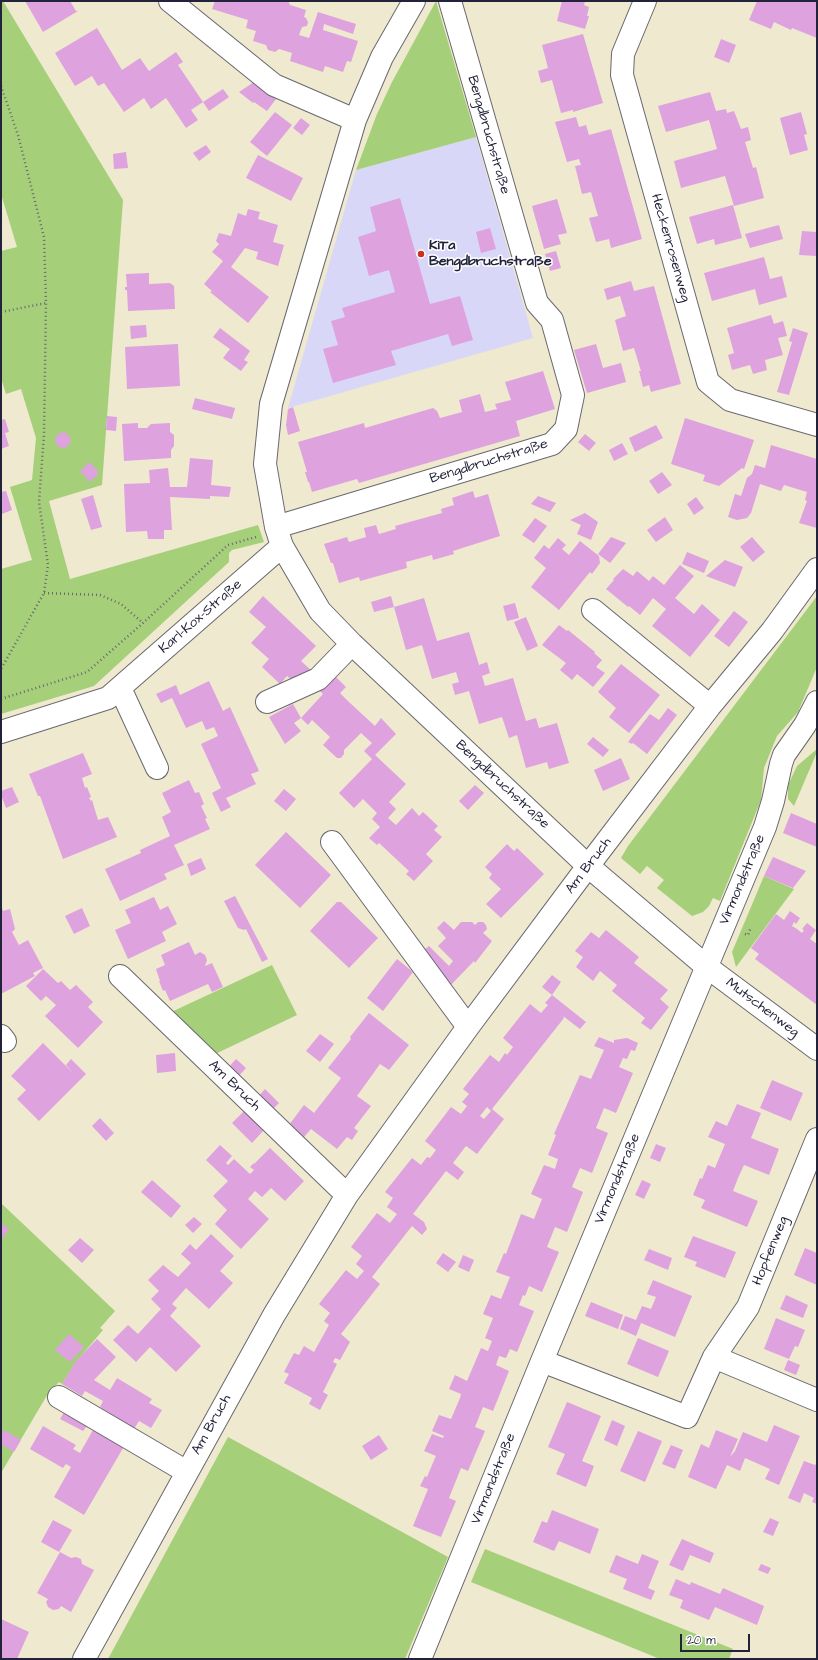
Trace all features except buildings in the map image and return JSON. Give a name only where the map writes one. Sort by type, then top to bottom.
[{"type":"street","points":[[170,1],[274,85],[355,120]]},
{"type":"street","name":"Bengdbruchstraße","points":[[414,1],[382,57],[355,120],[270,404],[265,464],[279,537],[320,611],[352,644],[588,866],[707,967]]},
{"type":"street","name":"Bengdbruchstraße","points":[[279,537],[552,444],[566,429],[573,395],[552,320],[537,303],[450,1]]},
{"type":"street","name":"Heckenrosenweg","points":[[645,1],[622,54],[622,75],[708,382],[730,400],[817,425]]},
{"type":"street","name":"Karl-Kox-Straße","points":[[1,732],[108,698],[279,537]]},
{"type":"street","name":"Am Bruch","points":[[84,1659],[274,1315],[347,1195],[468,1027],[588,866],[710,706],[772,631],[817,569]]},
{"type":"street","points":[[593,610],[710,706]]},
{"type":"street","points":[[267,702],[318,679],[352,644]]},
{"type":"street","points":[[120,688],[157,768]]},
{"type":"street","name":"Virmondstraße","points":[[420,1659],[542,1361],[765,827],[784,755],[805,725],[817,702]]},
{"type":"street","points":[[332,842],[468,1027]]},
{"type":"street","name":"Mutschenweg","points":[[707,967],[817,1049]]},
{"type":"street","name":"Am Bruch","points":[[120,976],[347,1195]]},
{"type":"street","name":"Hopfenweg","points":[[542,1361],[687,1417],[714,1357],[748,1307],[817,1139]]},
{"type":"street","points":[[714,1357],[817,1400]]},
{"type":"street","points":[[59,1397],[187,1472]]},
{"type":"path","points":[[1,86],[18,136],[44,237],[46,303],[44,435],[39,502],[48,565],[44,593],[1,669]]},
{"type":"path","points":[[1,312],[46,303]]},
{"type":"path","points":[[1,699],[87,672],[228,545],[256,536],[279,537]]},
{"type":"path","points":[[44,593],[100,595],[121,604],[143,623]]},
{"type":"shaded area","name":"KiTa Bengdbruchstraße","points":[[476,137],[533,338],[288,408],[356,170]]},
{"type":"green space","points":[[1,1],[3,1],[123,200],[102,485],[49,501],[70,579],[258,525],[264,542],[232,550],[229,553],[229,562],[94,686],[1,714],[1,569],[32,560],[10,487],[32,480],[36,438],[21,389],[6,394],[1,378],[1,251],[17,247],[1,194]]},
{"type":"green space","points":[[436,1],[476,137],[356,170],[377,114],[392,82]]},
{"type":"green space","points":[[817,596],[817,667],[798,712],[777,736],[764,768],[761,800],[720,901],[713,898],[709,906],[703,912],[692,916],[657,888],[664,880],[647,866],[640,874],[621,858],[628,846]]},
{"type":"green space","points":[[817,749],[794,806],[788,799],[788,785],[797,766]]},
{"type":"green space","points":[[764,876],[794,889],[736,967],[732,952]]},
{"type":"green space","points":[[272,965],[297,1015],[211,1056],[167,1014]]},
{"type":"green space","points":[[2,1204],[115,1311],[100,1328],[103,1330],[76,1362],[62,1384],[59,1382],[46,1397],[1,1473]]},
{"type":"green space","points":[[228,1437],[448,1557],[405,1659],[108,1659]]},
{"type":"green space","points":[[485,1549],[733,1649],[729,1659],[660,1659],[471,1582]]},
{"type":"place","name":"KiTa Bengdbruchstraße","points":[[421,254]]}]
